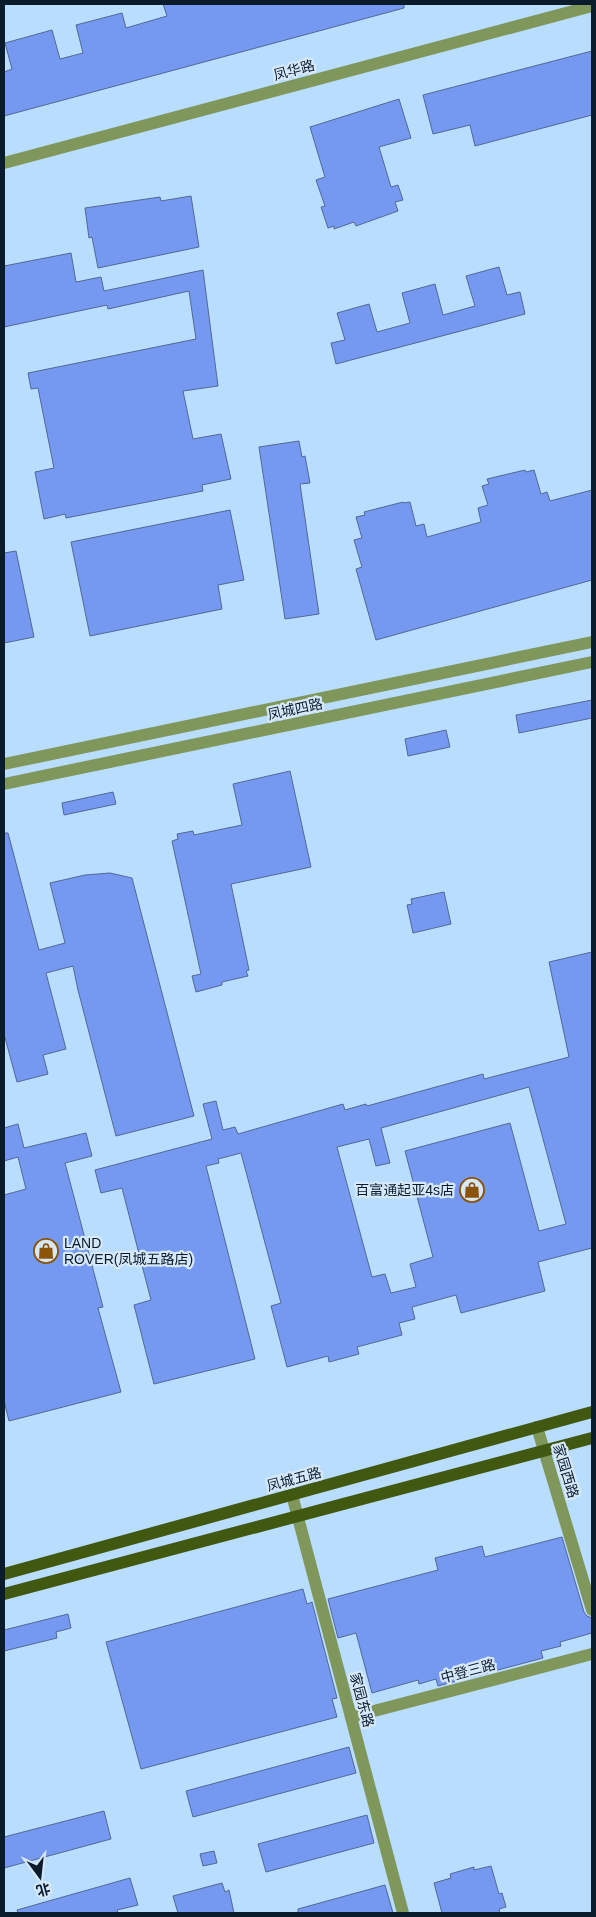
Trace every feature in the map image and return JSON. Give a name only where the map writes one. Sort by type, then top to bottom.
[{"type":"main road","name":"凤城五路","points":[[4,1574],[592,1412]]},
{"type":"main road","points":[[4,1594],[592,1438]]},
{"type":"street","name":"凤华路","points":[[4,163],[592,6]]},
{"type":"street","name":"凤城四路","points":[[4,764],[592,642]]},
{"type":"street","name":"凤城四路","points":[[4,784],[592,662]]},
{"type":"street","name":"家园西路","points":[[537,1427],[592,1610]]},
{"type":"street","name":"家园东路","points":[[292,1495],[403,1913]]},
{"type":"street","name":"中登三路","points":[[351,1717],[592,1654]]},
{"type":"building","points":[[163,4],[404,4],[404,8],[4,116],[4,72],[12,69],[5,43],[52,30],[60,59],[83,53],[76,25],[122,13],[126,28],[167,16]]},
{"type":"building","points":[[592,51],[592,115],[475,146],[470,125],[433,134],[423,95]]},
{"type":"building","points":[[399,99],[411,138],[379,147],[391,187],[398,185],[403,200],[395,202],[398,211],[356,226],[354,222],[334,229],[334,226],[328,228],[321,207],[325,206],[316,180],[325,177],[310,127]]},
{"type":"building","points":[[191,196],[199,247],[98,268],[92,237],[89,238],[85,208],[160,197],[161,201]]},
{"type":"building","points":[[71,253],[76,282],[101,277],[104,291],[203,270],[218,386],[183,391],[193,439],[221,434],[231,479],[202,485],[203,491],[66,518],[65,514],[44,519],[35,472],[54,468],[38,388],[31,389],[28,373],[196,339],[189,291],[108,309],[107,305],[4,327],[4,266]]},
{"type":"building","points":[[499,267],[507,295],[520,292],[525,314],[336,364],[331,343],[345,340],[337,313],[369,304],[377,332],[410,323],[402,293],[435,284],[443,315],[475,306],[466,276]]},
{"type":"building","points":[[299,441],[302,457],[305,456],[310,483],[300,484],[319,614],[285,619],[259,447]]},
{"type":"building","points":[[525,470],[526,472],[534,470],[541,494],[547,492],[550,501],[592,490],[592,580],[376,640],[356,569],[362,567],[354,540],[362,538],[356,517],[365,515],[364,512],[410,502],[416,526],[424,524],[427,537],[481,522],[478,508],[488,505],[482,486],[489,484],[487,479]]},
{"type":"building","points":[[230,510],[244,580],[218,585],[222,609],[90,636],[71,542]]},
{"type":"building","points":[[16,551],[34,637],[4,643],[4,553]]},
{"type":"building","points":[[592,700],[592,718],[519,733],[516,715]]},
{"type":"building","points":[[446,730],[450,747],[408,756],[405,739]]},
{"type":"building","points":[[290,771],[311,867],[231,884],[249,970],[246,971],[248,976],[222,982],[222,985],[196,992],[192,976],[201,974],[172,841],[178,839],[177,834],[193,831],[194,835],[242,825],[233,784]]},
{"type":"building","points":[[113,792],[116,804],[64,815],[62,803]]},
{"type":"building","points":[[4,833],[8,833],[39,950],[65,943],[50,883],[85,875],[110,873],[132,878],[194,1116],[116,1136],[73,966],[46,973],[66,1049],[43,1055],[48,1074],[17,1082],[4,1034]]},
{"type":"building","points":[[444,892],[451,924],[413,933],[407,905],[412,904],[411,899]]},
{"type":"building","points":[[592,952],[592,1248],[538,1262],[545,1291],[461,1313],[456,1295],[412,1307],[415,1319],[399,1323],[402,1335],[357,1347],[359,1354],[329,1362],[328,1356],[287,1367],[271,1306],[281,1303],[241,1153],[218,1159],[219,1163],[206,1166],[255,1359],[154,1384],[134,1305],[151,1300],[122,1188],[101,1193],[95,1170],[212,1139],[203,1104],[216,1101],[223,1130],[235,1127],[238,1134],[343,1104],[345,1110],[366,1104],[367,1106],[483,1074],[484,1079],[569,1057],[549,962]],"holes":[[[529,1087],[566,1224],[539,1231],[510,1123],[405,1151],[433,1257],[410,1264],[416,1287],[391,1293],[385,1274],[372,1277],[337,1147],[369,1139],[376,1166],[390,1163],[381,1128]]]},
{"type":"building","name":"LAND ROVER(凤城五路店)","points":[[18,1124],[24,1148],[86,1133],[92,1156],[65,1163],[103,1307],[98,1308],[121,1392],[9,1421],[4,1401],[4,1195],[26,1189],[18,1157],[4,1161],[4,1128]]},
{"type":"building","points":[[562,1537],[584,1612],[592,1618],[592,1633],[560,1642],[561,1646],[541,1651],[543,1658],[438,1686],[436,1679],[419,1684],[418,1680],[372,1693],[356,1633],[338,1638],[328,1599],[438,1570],[435,1558],[482,1546],[485,1557]]},
{"type":"building","points":[[303,1589],[307,1604],[312,1602],[337,1698],[332,1699],[337,1717],[141,1769],[106,1642]]},
{"type":"building","points":[[68,1614],[71,1628],[56,1632],[57,1638],[4,1651],[4,1630]]},
{"type":"building","points":[[349,1747],[356,1773],[193,1817],[186,1791]]},
{"type":"building","points":[[104,1811],[111,1839],[4,1868],[4,1837]]},
{"type":"building","points":[[367,1815],[374,1843],[266,1872],[258,1844]]},
{"type":"building","points":[[214,1851],[217,1863],[203,1866],[200,1854]]},
{"type":"building","points":[[491,1866],[499,1894],[502,1893],[506,1907],[499,1909],[500,1913],[442,1913],[434,1883],[451,1878],[450,1874],[474,1867],[474,1870]]},
{"type":"building","points":[[130,1878],[138,1905],[117,1910],[118,1913],[18,1913],[17,1910]]},
{"type":"building","points":[[222,1883],[225,1892],[229,1890],[234,1913],[178,1913],[173,1896]]},
{"type":"building","points":[[385,1885],[393,1913],[298,1913],[298,1909]]},
{"type":"place","name":"百富通起亚4s店","points":[[472,1190]]},
{"type":"place","name":"LAND ROVER(凤城五路店)","points":[[46,1251]]}]
